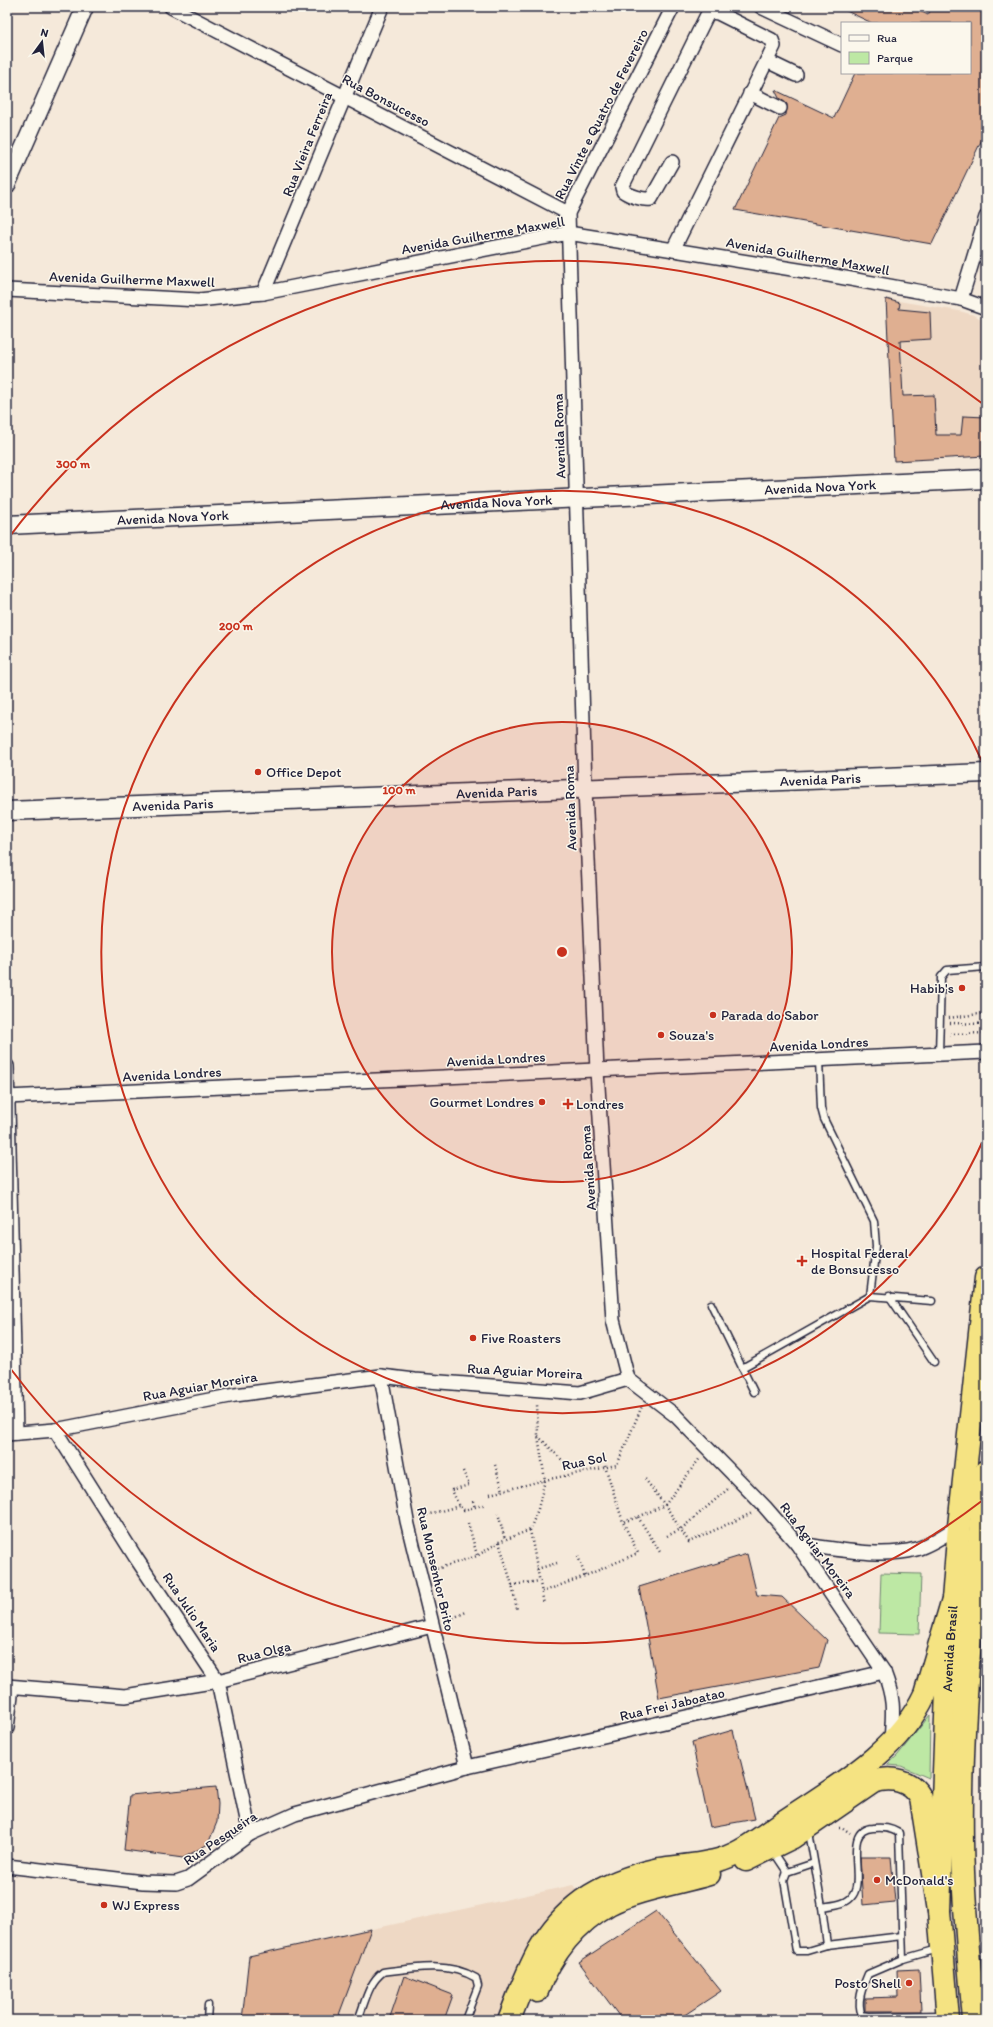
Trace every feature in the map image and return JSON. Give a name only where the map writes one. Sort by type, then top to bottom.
[{"type":"highway","name":"Avenida Brasil","points":[[948,2018],[939,1911],[948,1662],[959,1526],[986,1278]]},
{"type":"highway","name":"Avenida Brasil","points":[[974,2020],[965,1914],[963,1817],[965,1724],[972,1610],[986,1471]]},
{"type":"highway","points":[[509,2020],[536,1952],[549,1934],[582,1902],[628,1877],[707,1862],[734,1854],[865,1766],[890,1744],[908,1724],[919,1708],[926,1694],[953,1599]]},
{"type":"highway","points":[[525,2020],[547,1966],[570,1934],[590,1917],[610,1904],[634,1895],[714,1873],[757,1856],[808,1826],[873,1782],[884,1779],[908,1784],[917,1790],[921,1798],[939,1911]]},
{"type":"main road","name":"Avenida Nova York","points":[[7,525],[986,479]]},
{"type":"main road","name":"Avenida Paris","points":[[7,811],[986,773]]},
{"type":"street","points":[[7,185],[10,168],[85,7]]},
{"type":"street","name":"Rua Bonsucesso","points":[[171,7],[568,213]]},
{"type":"street","name":"Rua Vieira Ferreira","points":[[263,294],[382,7]]},
{"type":"street","name":"Rua Vinte e Quatro de Fevereiro","points":[[568,213],[673,7]]},
{"type":"street","points":[[761,7],[841,45]]},
{"type":"street","points":[[672,162],[652,199],[628,194],[623,191],[622,186],[707,15],[712,12],[718,13],[772,40],[774,46],[767,61],[673,250]]},
{"type":"street","points":[[767,61],[796,74]]},
{"type":"street","points":[[750,93],[780,108]]},
{"type":"street","points":[[568,213],[568,233]]},
{"type":"street","points":[[961,299],[986,217]]},
{"type":"street","name":"Avenida Guilherme Maxwell","points":[[7,290],[200,300],[263,294],[568,233],[823,274],[961,299],[986,308]]},
{"type":"street","name":"Avenida Roma","points":[[568,233],[584,789],[597,1071],[613,1320],[628,1379]]},
{"type":"street","name":"Avenida Londres","points":[[8,1097],[986,1052]]},
{"type":"street","points":[[7,1066],[12,1434]]},
{"type":"street","name":"Rua Aguiar Moreira","points":[[12,1434],[55,1430],[235,1395],[381,1376],[580,1393],[628,1379],[676,1416],[765,1507],[797,1544],[884,1672],[892,1695],[894,1708],[890,1744]]},
{"type":"street","name":"Rua Monsenhor Brito","points":[[381,1376],[407,1521],[467,1767]]},
{"type":"street","name":"Rua Julio Maria","points":[[55,1430],[136,1558],[218,1681],[250,1834]]},
{"type":"street","points":[[797,1544],[871,1552],[902,1551],[916,1549],[928,1544],[959,1526]]},
{"type":"street","name":"Rua Olga","points":[[10,1686],[125,1696],[218,1681],[432,1626]]},
{"type":"street","name":"Rua Frei Jaboatao","points":[[467,1767],[884,1672]]},
{"type":"street","points":[[7,1728],[10,1686]]},
{"type":"street","name":"Rua Pesqueira","points":[[7,1866],[143,1882],[176,1883],[188,1879],[250,1834],[295,1814],[467,1767]]},
{"type":"lane","points":[[945,1054],[942,977],[947,970],[986,967]]},
{"type":"lane","points":[[819,1060],[821,1108],[824,1119],[874,1221],[876,1246],[870,1296]]},
{"type":"lane","points":[[742,1368],[870,1296],[889,1296],[932,1301]]},
{"type":"lane","points":[[889,1296],[934,1362]]},
{"type":"lane","points":[[711,1304],[754,1392]]},
{"type":"lane","points":[[808,1826],[827,1945]]},
{"type":"lane","points":[[822,1907],[848,1901],[854,1895],[857,1880],[856,1839],[862,1830],[888,1827],[899,1833],[903,1959]]},
{"type":"lane","points":[[771,1848],[787,1872]]},
{"type":"lane","points":[[787,1872],[814,1863]]},
{"type":"lane","points":[[787,1872],[784,1880],[796,1951],[807,1951],[827,1945],[902,1936]]},
{"type":"lane","points":[[943,1948],[903,1959],[868,1974],[859,2005],[862,2015],[948,2018]]},
{"type":"lane","points":[[358,2020],[371,1984],[383,1972],[427,1967],[440,1967],[476,1978],[478,1986],[465,2020]]},
{"type":"lane","points":[[207,2020],[208,2005]]},
{"type":"path","points":[[986,1012],[947,1019],[948,1023],[986,1024]]},
{"type":"path","points":[[945,1054],[950,1034],[986,1033]]},
{"type":"path","points":[[536,1390],[538,1436],[545,1480],[538,1509],[530,1530],[544,1604]]},
{"type":"path","name":"Rua Sol","points":[[490,1494],[606,1466],[617,1465],[647,1393]]},
{"type":"path","points":[[538,1436],[565,1463]]},
{"type":"path","points":[[623,1522],[665,1505],[708,1448]]},
{"type":"path","points":[[495,1465],[503,1490]]},
{"type":"path","points":[[542,1592],[585,1576],[638,1553],[623,1522],[606,1466]]},
{"type":"path","points":[[463,1471],[469,1485],[452,1490],[459,1506],[464,1510],[486,1504]]},
{"type":"path","points":[[645,1480],[665,1505],[689,1542],[765,1507]]},
{"type":"path","points":[[667,1536],[681,1529],[739,1480]]},
{"type":"path","points":[[473,1501],[475,1508]]},
{"type":"path","points":[[407,1521],[459,1506]]},
{"type":"path","points":[[498,1513],[504,1540]]},
{"type":"path","points":[[638,1517],[660,1552]]},
{"type":"path","points":[[468,1523],[477,1556]]},
{"type":"path","points":[[421,1574],[477,1556],[499,1542],[530,1530]]},
{"type":"path","points":[[499,1542],[512,1585],[517,1609]]},
{"type":"path","points":[[578,1556],[585,1576]]},
{"type":"path","points":[[538,1569],[557,1563]]},
{"type":"path","points":[[512,1585],[540,1581]]},
{"type":"path","name":"Rua Monsenhor Brito","points":[[446,1621],[466,1612]]},
{"type":"path","points":[[833,1831],[843,1828],[856,1839]]},
{"type":"shaded area","points":[[886,299],[959,311],[974,315],[986,322],[986,456],[894,461]]},
{"type":"shaded area","points":[[573,1885],[579,1893],[499,2020],[238,2020],[238,2017],[243,2017],[249,1956]]},
{"type":"green space","points":[[881,1573],[921,1574],[919,1634],[879,1633]]},
{"type":"green space","points":[[930,1715],[929,1778],[901,1766],[887,1765],[897,1756]]},
{"type":"building","points":[[838,7],[912,7],[928,15],[932,7],[986,7],[986,131],[932,244],[735,210],[779,118],[786,115],[787,104],[779,98],[775,90],[834,118],[855,74],[971,74],[971,22],[870,22]]},
{"type":"building","points":[[886,299],[900,303],[899,309],[930,312],[931,339],[900,341],[903,396],[934,395],[936,435],[961,435],[963,416],[986,417],[986,456],[894,461]]},
{"type":"building","points":[[747,1554],[757,1595],[782,1597],[827,1640],[819,1668],[659,1698],[639,1587]]},
{"type":"building","points":[[733,1730],[755,1819],[710,1827],[692,1742]]},
{"type":"building","points":[[216,1787],[218,1804],[217,1822],[208,1844],[183,1858],[124,1850],[130,1795]]},
{"type":"building","name":"McDonald's","points":[[860,1857],[891,1857],[895,1902],[863,1905]]},
{"type":"building","points":[[656,1911],[721,1991],[677,2020],[622,2020],[579,1962]]},
{"type":"building","points":[[371,1929],[337,2020],[242,2020],[249,1956]]},
{"type":"building","name":"Posto Shell","points":[[919,1969],[921,2011],[865,2011],[865,1998],[898,1997],[897,1970]]},
{"type":"building","points":[[404,1976],[453,1995],[444,2020],[389,2020]]},
{"type":"place","name":"Office Depot","points":[[258,772]]},
{"type":"place","name":"Habib's","points":[[962,988]]},
{"type":"place","name":"Parada do Sabor","points":[[713,1015]]},
{"type":"place","name":"Souza's","points":[[661,1035]]},
{"type":"place","name":"Gourmet Londres","points":[[542,1102]]},
{"type":"place","name":"Londres","points":[[568,1104]]},
{"type":"place","name":"Hospital Federal de Bonsucesso","points":[[802,1261]]},
{"type":"place","name":"Five Roasters","points":[[473,1338]]},
{"type":"place","name":"McDonald's","points":[[877,1880]]},
{"type":"place","name":"WJ Express","points":[[104,1905]]},
{"type":"place","name":"Posto Shell","points":[[909,1983]]}]
